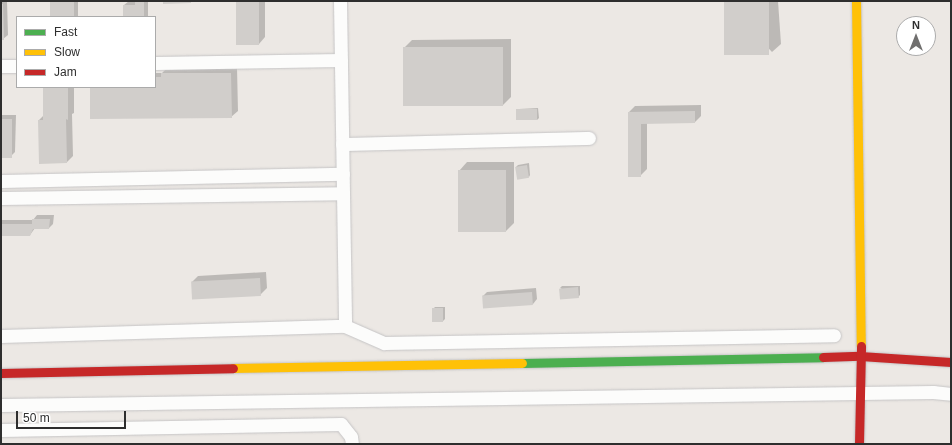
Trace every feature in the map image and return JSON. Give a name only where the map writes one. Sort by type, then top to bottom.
[{"type":"street","points":[[340,1],[345,326]]},
{"type":"street","points":[[856,1],[860,356],[859,444]]},
{"type":"street","points":[[156,63],[341,60]]},
{"type":"street","points":[[1,66],[16,66]]},
{"type":"street","points":[[342,144],[589,138]]},
{"type":"street","points":[[1,181],[343,174]]},
{"type":"street","points":[[1,198],[343,192]]},
{"type":"street","points":[[1,336],[345,326],[384,343],[834,335]]},
{"type":"street","points":[[1,372],[860,356],[951,362]]},
{"type":"street","points":[[1,405],[933,392],[951,394]]},
{"type":"street","points":[[1,430],[341,424],[352,437],[352,444]]},
{"type":"building","points":[[50,1],[74,1],[74,16],[50,16]]},
{"type":"building","points":[[135,1],[144,1],[144,16],[123,16],[123,5],[135,5]]},
{"type":"building","points":[[163,1],[191,1],[191,3],[163,4]]},
{"type":"building","points":[[236,1],[259,1],[259,45],[236,45]]},
{"type":"building","points":[[724,1],[769,1],[769,55],[724,55]]},
{"type":"building","points":[[1,4],[3,4],[4,40],[1,40]]},
{"type":"building","points":[[403,47],[503,47],[503,106],[403,106]]},
{"type":"building","points":[[161,73],[231,73],[232,118],[90,119],[90,88],[156,88],[156,77],[161,77]]},
{"type":"building","points":[[43,88],[68,88],[68,120],[66,119],[67,163],[39,164],[38,120],[43,120]]},
{"type":"building","points":[[516,109],[537,109],[537,120],[516,120]]},
{"type":"building","points":[[695,111],[695,123],[641,124],[641,177],[628,177],[628,112]]},
{"type":"building","points":[[1,119],[12,119],[12,158],[1,158]]},
{"type":"building","points":[[527,165],[529,178],[517,180],[515,167]]},
{"type":"building","points":[[458,170],[506,170],[506,232],[458,232]]},
{"type":"building","points":[[32,219],[50,219],[49,229],[33,229],[30,236],[1,236],[1,224],[32,224]]},
{"type":"building","points":[[260,278],[261,296],[192,300],[191,282]]},
{"type":"building","points":[[578,287],[579,298],[560,300],[559,289]]},
{"type":"building","points":[[532,292],[533,305],[483,308],[482,295]]},
{"type":"building","points":[[432,308],[443,308],[443,322],[432,322]]},
{"type":"traffic: fast","points":[[522,363],[823,357]]},
{"type":"traffic: slow","points":[[856,1],[861,346]]},
{"type":"traffic: slow","points":[[233,368],[522,363]]},
{"type":"traffic: jam","points":[[859,444],[861,346]]},
{"type":"traffic: jam","points":[[823,357],[860,356],[951,362]]},
{"type":"traffic: jam","points":[[1,373],[233,368]]}]
